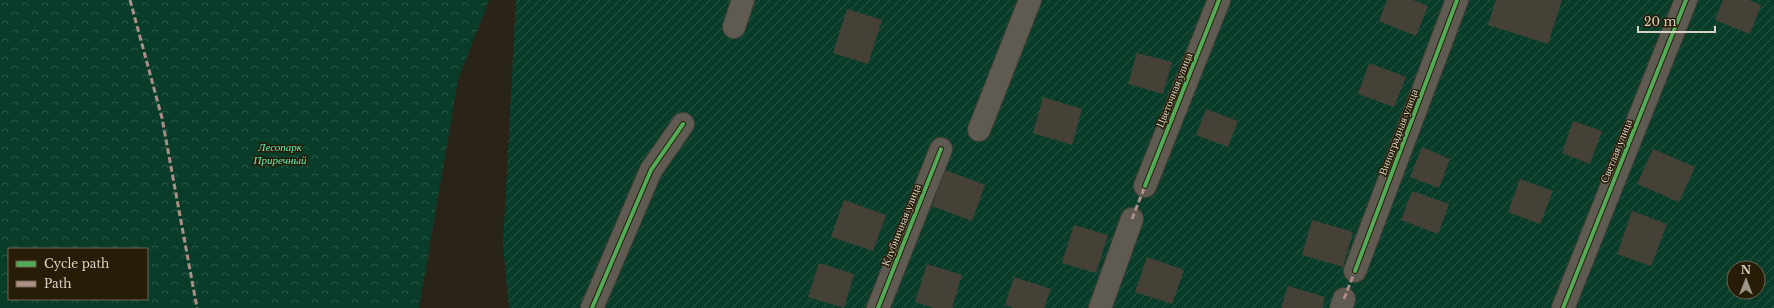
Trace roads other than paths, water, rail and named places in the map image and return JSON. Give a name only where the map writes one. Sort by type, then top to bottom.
[{"type":"street","points":[[734,27],[743,0]]},
{"type":"street","points":[[980,130],[1030,0]]},
{"type":"street","name":"Цветочная улица","points":[[1145,186],[1219,0]]},
{"type":"street","name":"Виноградная улица","points":[[1355,271],[1457,0]]},
{"type":"street","name":"Светлая улица","points":[[1563,308],[1686,0]]},
{"type":"street","points":[[592,308],[651,170],[683,124]]},
{"type":"street","name":"Клубничная улица","points":[[878,308],[941,149]]},
{"type":"street","points":[[1100,308],[1132,219]]},
{"type":"park label","name":"Лесопарк Приречный","points":[[280,153]]}]
